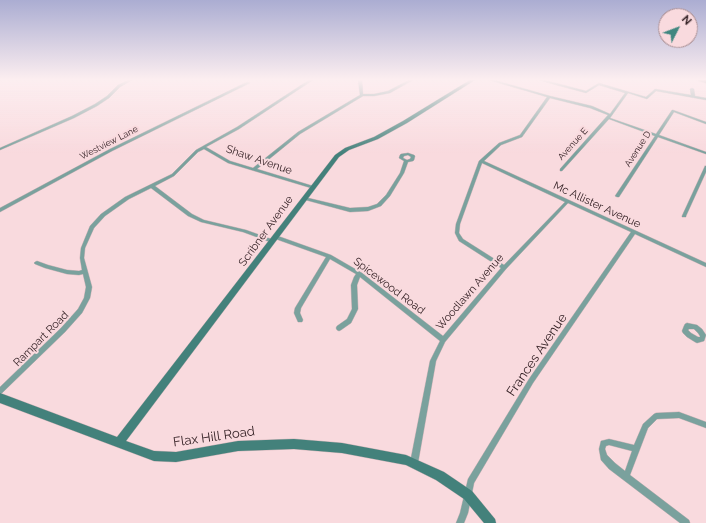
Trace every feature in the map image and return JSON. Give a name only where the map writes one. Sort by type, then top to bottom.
[{"type":"street","points":[[0,149],[73,117],[97,104]]},
{"type":"street","name":"Westview Lane","points":[[0,210],[111,150],[204,104]]},
{"type":"street","name":"Rampart Road","points":[[0,391],[63,330],[80,311],[87,298],[89,287],[82,258],[83,248],[97,221],[120,202],[176,173],[193,154],[203,147],[238,128],[274,104]]},
{"type":"street","points":[[254,169],[298,133],[346,104]]},
{"type":"street","name":"Scribner Avenue","points":[[118,443],[274,239],[333,159],[343,151],[376,138],[433,104]]},
{"type":"street","points":[[504,268],[461,240],[457,233],[458,224],[481,161],[500,144],[521,136],[544,104]]},
{"type":"street","points":[[580,104],[591,107],[656,136],[706,153]]},
{"type":"street","name":"Avenue E","points":[[561,170],[618,104]]},
{"type":"street","name":"Avenue D","points":[[617,196],[673,111],[706,123]]},
{"type":"street","name":"Shaw Avenue","points":[[203,147],[229,162],[312,187]]},
{"type":"street","points":[[304,198],[350,210],[359,211],[368,209],[379,204],[388,196],[402,173],[406,161]]},
{"type":"street","name":"Mc Allister Avenue","points":[[481,161],[706,265]]},
{"type":"street","points":[[684,216],[706,167]]},
{"type":"street","name":"Spicewood Road","points":[[152,186],[190,215],[203,221],[274,239],[329,256],[360,274],[443,340]]},
{"type":"street","name":"Woodlawn Avenue","points":[[414,463],[433,361],[443,340],[504,268],[567,202]]},
{"type":"street","name":"Frances Avenue","points":[[460,523],[471,482],[531,381],[634,232]]},
{"type":"street","points":[[300,320],[296,313],[298,308],[329,256]]},
{"type":"street","points":[[37,263],[67,272],[79,273],[85,271]]},
{"type":"street","points":[[339,328],[349,321],[355,309],[354,285],[360,274]]},
{"type":"street","name":"Flax Hill Road","points":[[0,398],[154,456],[165,457],[198,454],[238,446],[294,444],[336,448],[389,456],[414,463],[440,476],[468,495],[491,523]]},
{"type":"street","points":[[626,478],[645,426],[656,416],[679,415],[706,425]]},
{"type":"street","points":[[637,449],[615,442],[603,443],[602,449],[604,457],[626,478],[686,523]]}]
